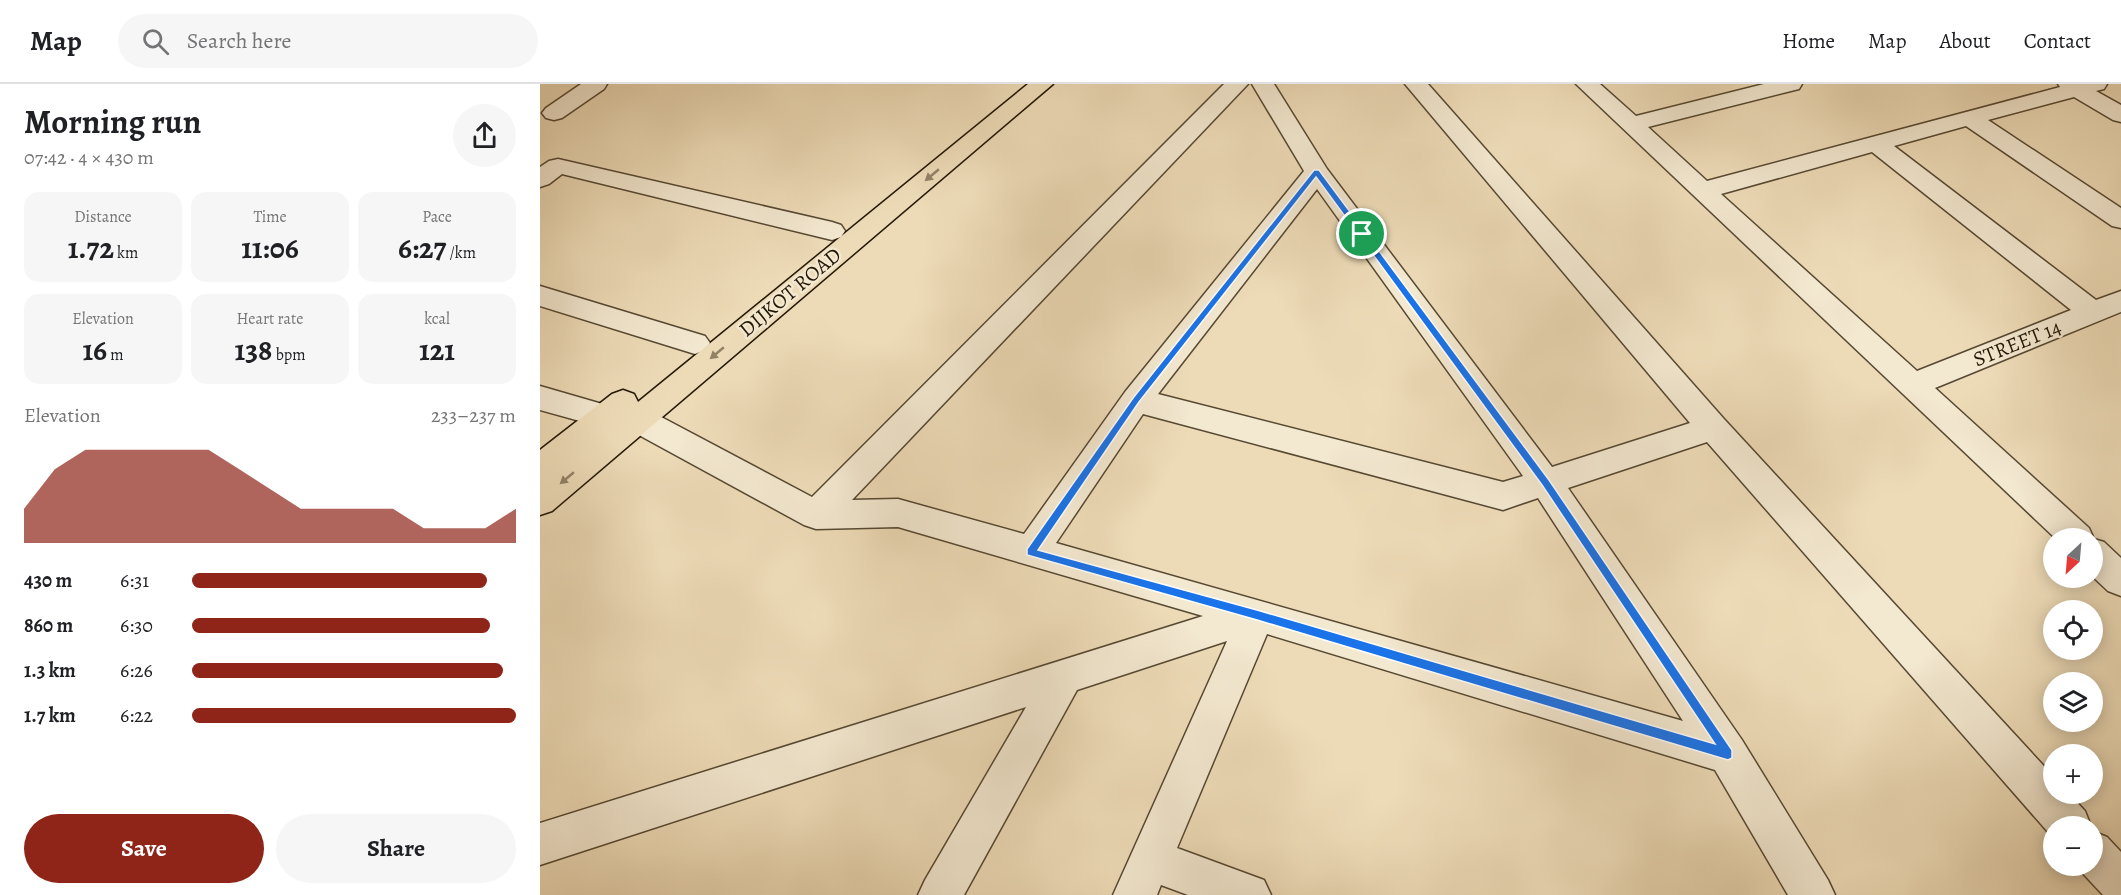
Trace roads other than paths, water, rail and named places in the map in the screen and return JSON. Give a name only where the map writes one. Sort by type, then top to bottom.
[{"type":"main road","name":"DIJKOT ROAD","points":[[540,468],[1015,84]]},
{"type":"main road","name":"DIJKOT ROAD","points":[[540,501],[1042,84]]},
{"type":"street","points":[[554,113],[596,84]]},
{"type":"street","points":[[816,515],[1237,84]]},
{"type":"street","points":[[1263,84],[1317,172],[1546,483],[1728,754],[1813,895]]},
{"type":"street","points":[[1416,84],[1713,428],[2061,816]]},
{"type":"street","points":[[1587,84],[2066,528]]},
{"type":"street","points":[[1630,125],[1791,84]]},
{"type":"street","points":[[1701,191],[2081,86],[2121,115]]},
{"type":"street","points":[[1969,118],[2121,220]]},
{"type":"street","points":[[1875,143],[2093,312]]},
{"type":"street","points":[[546,166],[832,231]]},
{"type":"street","points":[[1031,552],[1136,400],[1317,172]]},
{"type":"street","points":[[540,296],[695,343]]},
{"type":"street","name":"STREET 14","points":[[1913,385],[2121,301]]},
{"type":"street","points":[[540,399],[605,416]]},
{"type":"street","points":[[1136,400],[1503,496],[1713,428]]},
{"type":"street","points":[[637,419],[816,515],[898,513],[1257,615],[1728,754]]},
{"type":"street","points":[[2103,563],[2121,580]]},
{"type":"street","points":[[540,844],[1257,615]]},
{"type":"street","points":[[1249,895],[1142,878],[1257,615]]},
{"type":"street","points":[[940,895],[1064,677]]},
{"type":"street","points":[[2103,864],[2121,883]]}]
